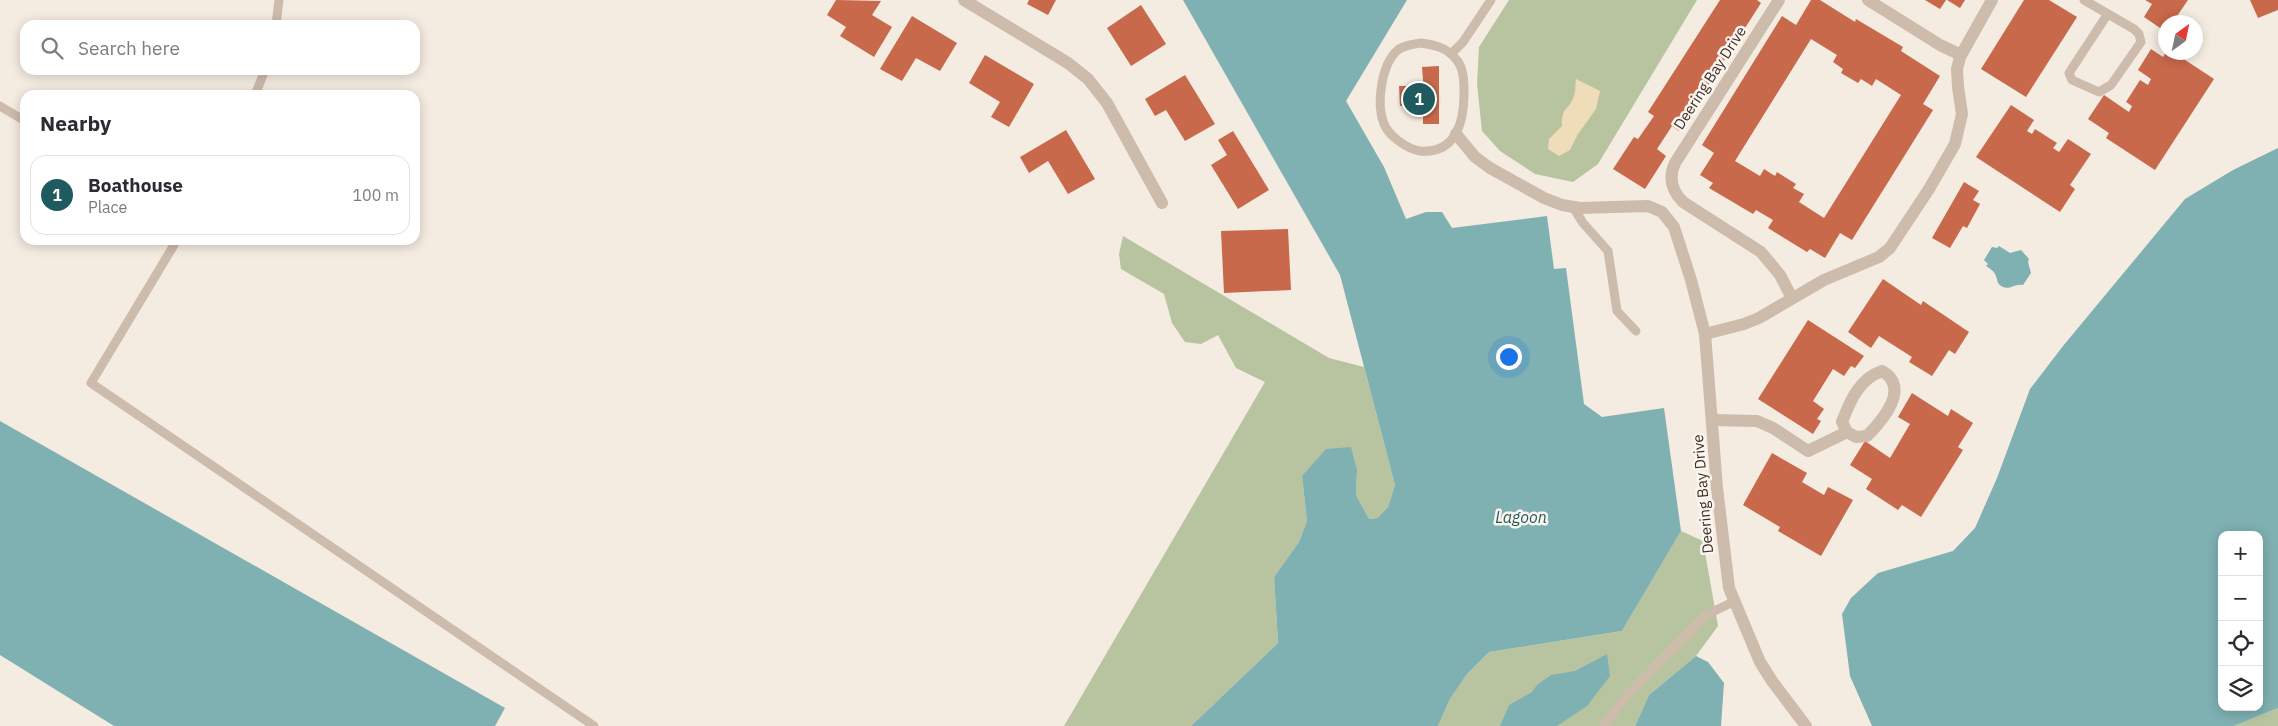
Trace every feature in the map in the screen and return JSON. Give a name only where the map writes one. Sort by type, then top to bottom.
[{"type":"street","points":[[964,0],[1068,63],[1088,79],[1107,103],[1162,203]]},
{"type":"street","name":"Deering Bay Drive","points":[[1778,0],[1680,155],[1671,176],[1675,194],[1683,202],[1766,257],[1780,275],[1792,298]]},
{"type":"street","points":[[1868,0],[1940,45],[1961,54]]},
{"type":"street","points":[[1705,334],[1744,324],[1824,280],[1879,257],[1897,239],[1947,160],[1954,144],[1962,114],[1957,69],[1961,54],[1992,0]]},
{"type":"street","name":"Deering Bay Drive","points":[[1456,134],[1475,157],[1507,179],[1544,198],[1573,207],[1648,206],[1662,212],[1674,227],[1697,299],[1705,334],[1726,571],[1734,602],[1760,662],[1806,726]]},
{"type":"street","points":[[1882,371],[1891,376],[1895,387],[1893,400],[1880,424],[1867,436],[1856,437],[1847,432],[1842,422],[1848,406],[1860,385],[1873,374],[1882,371]]},
{"type":"street","points":[[1712,420],[1749,419],[1757,421],[1773,428],[1808,451],[1847,432]]},
{"type":"lane","points":[[277,20],[279,0]]},
{"type":"lane","points":[[1451,54],[1463,42],[1491,0]]},
{"type":"lane","points":[[2084,0],[2134,29],[2139,34],[2141,42],[2111,85],[2099,92],[2072,80],[2070,73],[2108,15]]},
{"type":"lane","points":[[1421,43],[1445,49],[1451,54],[1462,69],[1464,111],[1456,134],[1448,143],[1436,149],[1419,151],[1407,146],[1389,133],[1382,114],[1382,80],[1385,68],[1392,56],[1400,49],[1421,43]]},
{"type":"lane","points":[[257,90],[263,75]]},
{"type":"lane","points":[[0,106],[20,118]]},
{"type":"lane","points":[[1573,207],[1583,223],[1608,252],[1617,311],[1636,330]]},
{"type":"lane","points":[[174,245],[91,383],[594,726]]},
{"type":"lane","points":[[1604,726],[1626,696],[1706,615],[1734,602]]},
{"type":"green space","points":[[1509,0],[1697,0],[1598,164],[1573,182],[1535,174],[1500,151],[1482,131],[1477,84],[1479,47]]},
{"type":"green space","points":[[1123,236],[1329,358],[1364,367],[1395,485],[1388,507],[1377,518],[1369,519],[1356,495],[1357,470],[1302,476],[1307,521],[1299,542],[1274,577],[1278,643],[1191,726],[1064,726],[1265,382],[1236,368],[1218,335],[1201,344],[1185,342],[1172,323],[1164,294],[1121,269],[1119,254]]},
{"type":"green space","points":[[1681,531],[1703,541],[1718,626],[1696,656],[1649,695],[1635,726],[1438,726],[1450,699],[1467,674],[1489,652],[1622,631]]},
{"type":"green space","points":[[2278,708],[2278,726],[2234,726]]},
{"type":"sand","points":[[1576,79],[1600,91],[1596,109],[1578,134],[1570,150],[1559,156],[1548,149],[1549,139],[1562,126],[1564,112],[1575,94]]},
{"type":"water","name":"Lagoon","points":[[1183,0],[1407,0],[1346,101],[1384,167],[1406,219],[1426,212],[1442,212],[1452,228],[1547,216],[1554,269],[1566,268],[1584,404],[1602,417],[1664,408],[1681,531],[1622,631],[1489,652],[1467,674],[1450,699],[1438,726],[1191,726],[1278,643],[1274,577],[1299,542],[1307,521],[1302,476],[1326,449],[1351,447],[1357,470],[1356,495],[1369,519],[1377,518],[1388,507],[1395,485],[1340,275]]},
{"type":"water","points":[[2278,148],[2278,708],[2234,726],[1872,726],[1850,676],[1842,614],[1851,598],[1878,573],[1953,551],[1975,528],[1997,478],[2030,389],[2063,346],[2185,199],[2233,170]]},
{"type":"water","points":[[1999,246],[2010,253],[2021,250],[2029,259],[2031,273],[2023,285],[2008,288],[2001,286],[1994,272],[1986,266],[1988,264],[1984,260],[1992,247],[1997,248]]},
{"type":"water","points":[[0,421],[505,708],[495,726],[114,726],[0,655]]},
{"type":"water","points":[[1607,654],[1610,676],[1587,706],[1557,726],[1500,726],[1509,705],[1532,692],[1537,685],[1551,675],[1575,671]]},
{"type":"water","points":[[1696,656],[1708,662],[1724,683],[1721,726],[1635,726],[1649,695]]},
{"type":"building","points":[[836,0],[881,1],[872,15],[892,27],[874,57],[840,36],[846,27],[827,15]]},
{"type":"building","points":[[1029,0],[1056,0],[1048,15],[1027,4]]},
{"type":"building","points":[[1720,0],[1757,0],[1761,3],[1679,131],[1672,126],[1657,149],[1666,156],[1645,189],[1613,169],[1634,137],[1638,139],[1654,116],[1648,112]]},
{"type":"building","points":[[1811,0],[1820,0],[1855,22],[1856,19],[1903,47],[1901,51],[1940,76],[1923,104],[1933,110],[1852,240],[1840,233],[1825,258],[1810,249],[1807,252],[1768,228],[1773,220],[1756,210],[1753,214],[1709,188],[1713,183],[1700,175],[1714,153],[1702,145],[1782,16],[1796,25]],"holes":[[[1811,39],[1837,55],[1833,62],[1843,69],[1841,73],[1858,83],[1861,79],[1872,86],[1876,79],[1901,95],[1824,218],[1799,202],[1804,194],[1793,188],[1796,184],[1777,172],[1775,176],[1764,169],[1760,176],[1735,161]]]},
{"type":"building","points":[[1925,0],[1946,0],[1940,9]]},
{"type":"building","points":[[1947,0],[1965,0],[1960,8]]},
{"type":"building","points":[[2024,0],[2049,0],[2077,17],[2026,97],[1981,69]]},
{"type":"building","points":[[2145,0],[2188,0],[2178,15],[2158,15],[2158,27],[2144,17],[2152,4]]},
{"type":"building","points":[[2250,0],[2278,0],[2278,10],[2258,18]]},
{"type":"building","points":[[1141,5],[1166,44],[1131,66],[1107,28]]},
{"type":"building","points":[[912,16],[957,43],[940,71],[916,58],[902,81],[880,69]]},
{"type":"building","points":[[2151,49],[2158,54],[2158,60],[2185,60],[2214,79],[2155,170],[2106,138],[2109,133],[2088,119],[2104,95],[2129,112],[2132,106],[2126,102],[2140,80],[2148,85],[2151,79],[2138,70]]},
{"type":"building","points":[[985,55],[1034,84],[1009,127],[991,117],[1000,102],[969,83]]},
{"type":"building","points":[[1439,66],[1439,124],[1423,124],[1423,105],[1400,106],[1399,86],[1417,86],[1417,93],[1424,93],[1422,67]]},
{"type":"building","points":[[1185,75],[1215,124],[1185,141],[1166,110],[1155,116],[1145,99]]},
{"type":"building","points":[[2011,105],[2034,120],[2027,131],[2032,134],[2035,129],[2057,143],[2053,148],[2059,152],[2068,139],[2091,154],[2070,185],[2075,189],[2060,212],[1976,157]]},
{"type":"building","points":[[1066,130],[1095,179],[1068,194],[1048,161],[1029,173],[1020,157]]},
{"type":"building","points":[[1233,131],[1269,190],[1238,209],[1211,165],[1227,155],[1218,140]]},
{"type":"building","points":[[1964,182],[1979,191],[1973,200],[1980,204],[1967,228],[1963,226],[1950,248],[1932,238]]},
{"type":"building","points":[[1288,229],[1291,290],[1224,293],[1221,231]]},
{"type":"building","points":[[1883,279],[1921,305],[1923,301],[1969,332],[1955,354],[1949,350],[1932,376],[1909,362],[1912,357],[1879,336],[1871,348],[1848,332]]},
{"type":"building","points":[[1808,320],[1864,356],[1855,368],[1851,366],[1844,376],[1833,369],[1813,401],[1824,409],[1817,419],[1821,421],[1813,434],[1758,399]]},
{"type":"building","points":[[1912,393],[1948,416],[1951,409],[1973,423],[1958,447],[1963,450],[1921,517],[1902,505],[1898,510],[1866,489],[1872,479],[1850,465],[1865,441],[1890,458],[1910,424],[1898,417]]},
{"type":"building","points":[[1772,453],[1807,473],[1802,482],[1824,495],[1828,487],[1853,500],[1821,556],[1778,531],[1780,527],[1743,505]]},
{"type":"place","name":"Boathouse","points":[[1419,99]]}]
